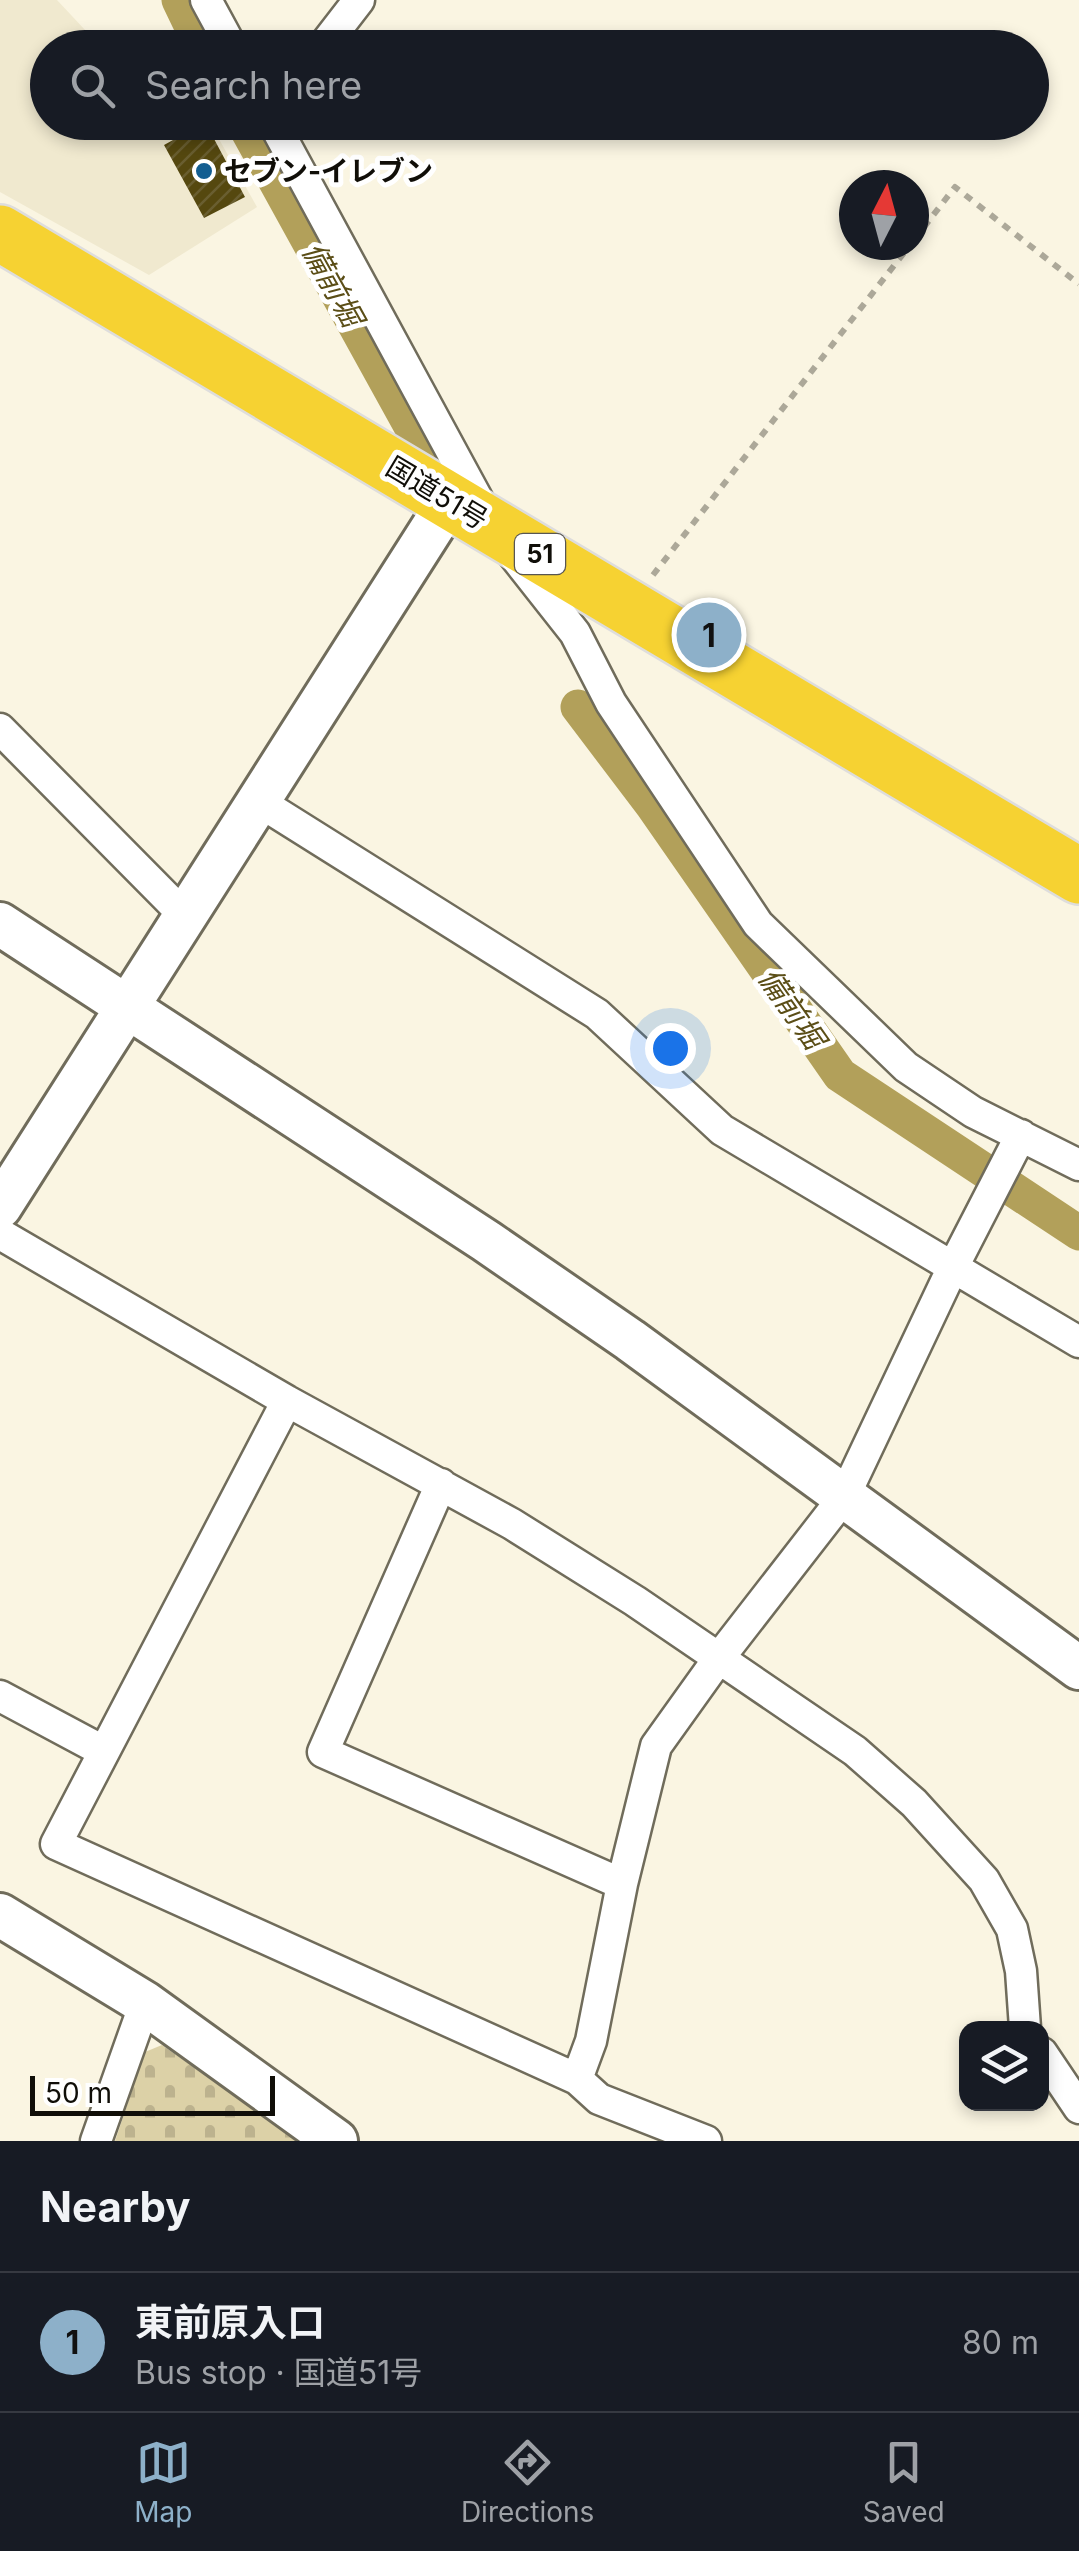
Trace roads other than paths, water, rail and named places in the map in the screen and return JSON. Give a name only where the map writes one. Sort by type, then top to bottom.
[{"type":"highway","name":"国道51号","points":[[0,234],[1079,876]]},
{"type":"street","points":[[206,0],[222,30]]},
{"type":"street","points":[[336,30],[360,0]]},
{"type":"street","points":[[282,140],[471,513],[575,633],[610,703],[758,924],[906,1066],[974,1112],[1079,1165]]},
{"type":"street","points":[[0,1207],[258,802],[471,513]]},
{"type":"street","points":[[0,729],[185,916]]},
{"type":"street","points":[[258,802],[597,1014],[722,1130],[1079,1342]]},
{"type":"street","points":[[0,924],[630,1340],[1079,1668]]},
{"type":"street","points":[[577,2079],[591,2041],[622,1884],[656,1746],[844,1498],[952,1268],[1020,1135]]},
{"type":"street","points":[[0,1234],[287,1401],[527,1533],[856,1752],[914,1804],[984,1880],[1012,1929],[1024,2021]]},
{"type":"street","points":[[287,1401],[56,1844],[577,2079],[599,2099],[706,2141]]},
{"type":"street","points":[[442,1484],[323,1752],[622,1884]]},
{"type":"street","points":[[0,1696],[102,1751]]},
{"type":"street","points":[[0,1915],[145,2003],[336,2141]]},
{"type":"street","points":[[96,2141],[145,2003]]},
{"type":"street","points":[[1049,2063],[1079,2108]]},
{"type":"waterway","name":"備前堀","points":[[179,0],[193,30]]},
{"type":"waterway","name":"備前堀","points":[[253,140],[422,446]]},
{"type":"waterway","name":"備前堀","points":[[578,707],[653,806],[840,1075],[1079,1233]]},
{"type":"place","name":"セブン-イレブン","points":[[204,171]]},
{"type":"place","name":"東前原入口","points":[[709,635]]}]
